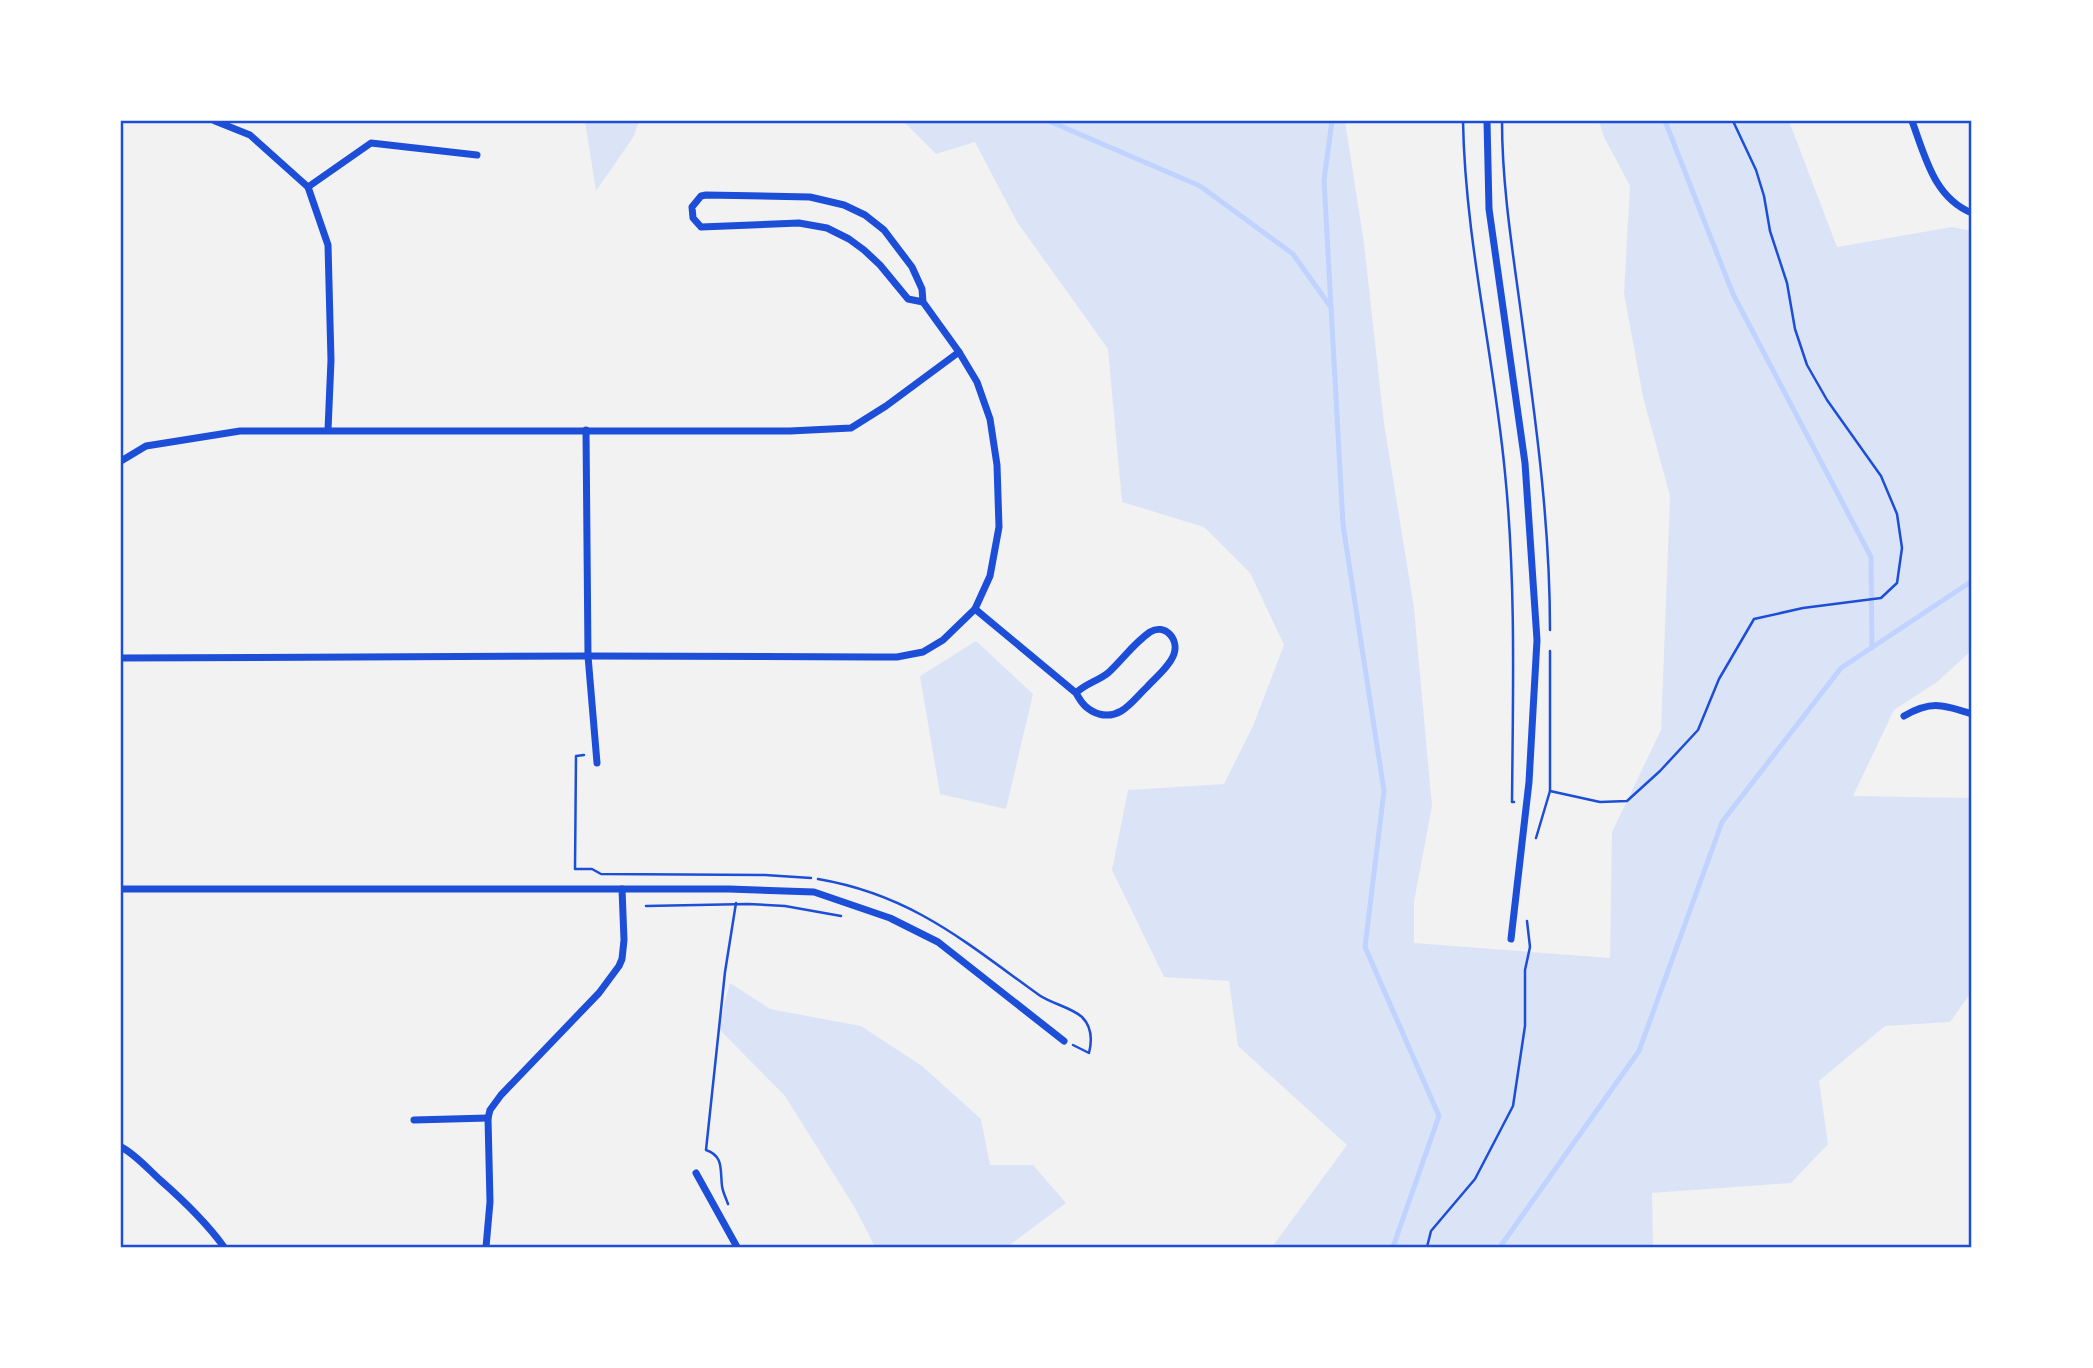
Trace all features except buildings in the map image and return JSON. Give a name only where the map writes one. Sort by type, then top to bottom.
[{"type":"street","points":[[215,121],[250,135],[308,187],[328,245],[331,360],[328,430]]},
{"type":"street","points":[[1487,121],[1489,209],[1525,463],[1537,640],[1527,802],[1511,939]]},
{"type":"street","points":[[1912,121],[1940,189],[1954,204],[1972,214]]},
{"type":"street","points":[[308,187],[370,143],[477,155]]},
{"type":"street","points":[[121,658],[897,657],[923,652],[943,639],[975,609],[990,576],[999,527],[997,465],[990,419],[977,382],[923,302],[922,289],[912,267],[884,230],[865,215],[844,205],[810,197],[706,195],[701,196],[692,206],[693,218],[701,227],[799,223],[827,228],[864,250],[908,299],[923,302]]},
{"type":"street","points":[[121,461],[146,446],[240,431],[790,431],[851,428],[886,406],[959,352]]},
{"type":"street","points":[[586,430],[588,656],[597,763]]},
{"type":"street","points":[[975,609],[1076,693],[1090,711],[1109,716],[1117,714],[1156,678],[1174,654],[1174,639],[1161,629],[1151,632],[1106,674],[1076,693]]},
{"type":"street","points":[[1904,716],[1917,708],[1935,704],[1972,714]]},
{"type":"street","points":[[121,889],[738,889],[814,892],[890,918],[938,942],[1064,1041]]},
{"type":"street","points":[[486,1247],[490,1202],[490,1110],[501,1095],[599,993],[619,966],[624,940],[622,889]]},
{"type":"street","points":[[414,1120],[488,1118]]},
{"type":"street","points":[[121,1147],[181,1199],[211,1229],[224,1247]]},
{"type":"street","points":[[696,1173],[737,1247]]},
{"type":"path","points":[[1463,121],[1465,174],[1505,472],[1511,547],[1512,802],[1546,803]]},
{"type":"path","points":[[1536,838],[1550,791],[1600,802],[1627,801],[1660,771],[1698,730],[1718,678],[1754,618],[1803,608],[1881,598],[1896,583],[1902,548],[1897,514],[1881,476],[1807,365],[1796,329],[1787,283],[1770,231],[1765,196],[1733,121]]},
{"type":"path","points":[[576,756],[575,869],[592,869],[601,874]]},
{"type":"path","points":[[730,1210],[723,1192],[721,1162],[706,1150],[725,972],[738,889]]},
{"type":"path","points":[[646,906],[736,905],[805,908],[846,917]]},
{"type":"path","points":[[1427,1247],[1431,1231],[1475,1179],[1513,1106],[1525,1026],[1525,970],[1530,947],[1527,919]]},
{"type":"shaded area","points":[[585,121],[639,121],[634,136],[596,191]]},
{"type":"shaded area","points":[[903,121],[1345,121],[1364,243],[1384,423],[1414,608],[1432,806],[1414,902],[1414,943],[1610,958],[1612,832],[1661,730],[1670,496],[1643,397],[1624,293],[1630,186],[1604,137],[1599,121],[1789,121],[1837,247],[1952,227],[1972,231],[1972,650],[1937,682],[1894,710],[1853,796],[1972,798],[1972,991],[1950,1022],[1885,1026],[1819,1081],[1828,1144],[1791,1183],[1652,1193],[1653,1247],[1272,1247],[1347,1145],[1238,1046],[1229,981],[1164,977],[1112,870],[1128,790],[1224,784],[1253,726],[1284,645],[1250,573],[1204,527],[1122,502],[1108,349],[1017,222],[975,142],[936,154]]},
{"type":"shaded area","points":[[976,641],[1033,694],[1006,809],[940,794],[920,676]]},
{"type":"shaded area","points":[[730,983],[770,1009],[861,1026],[922,1066],[981,1119],[990,1165],[1033,1165],[1066,1203],[1007,1247],[875,1247],[855,1208],[785,1096],[718,1028]]},
{"type":"waterway","points":[[1049,121],[1200,186],[1293,254],[1330,306]]},
{"type":"waterway","points":[[1332,121],[1324,180],[1343,525],[1384,791],[1365,947],[1439,1116],[1393,1247]]},
{"type":"waterway","points":[[1665,121],[1733,294],[1871,557],[1872,648]]},
{"type":"waterway","points":[[1500,1247],[1639,1051],[1722,822],[1841,668],[1972,581]]}]
